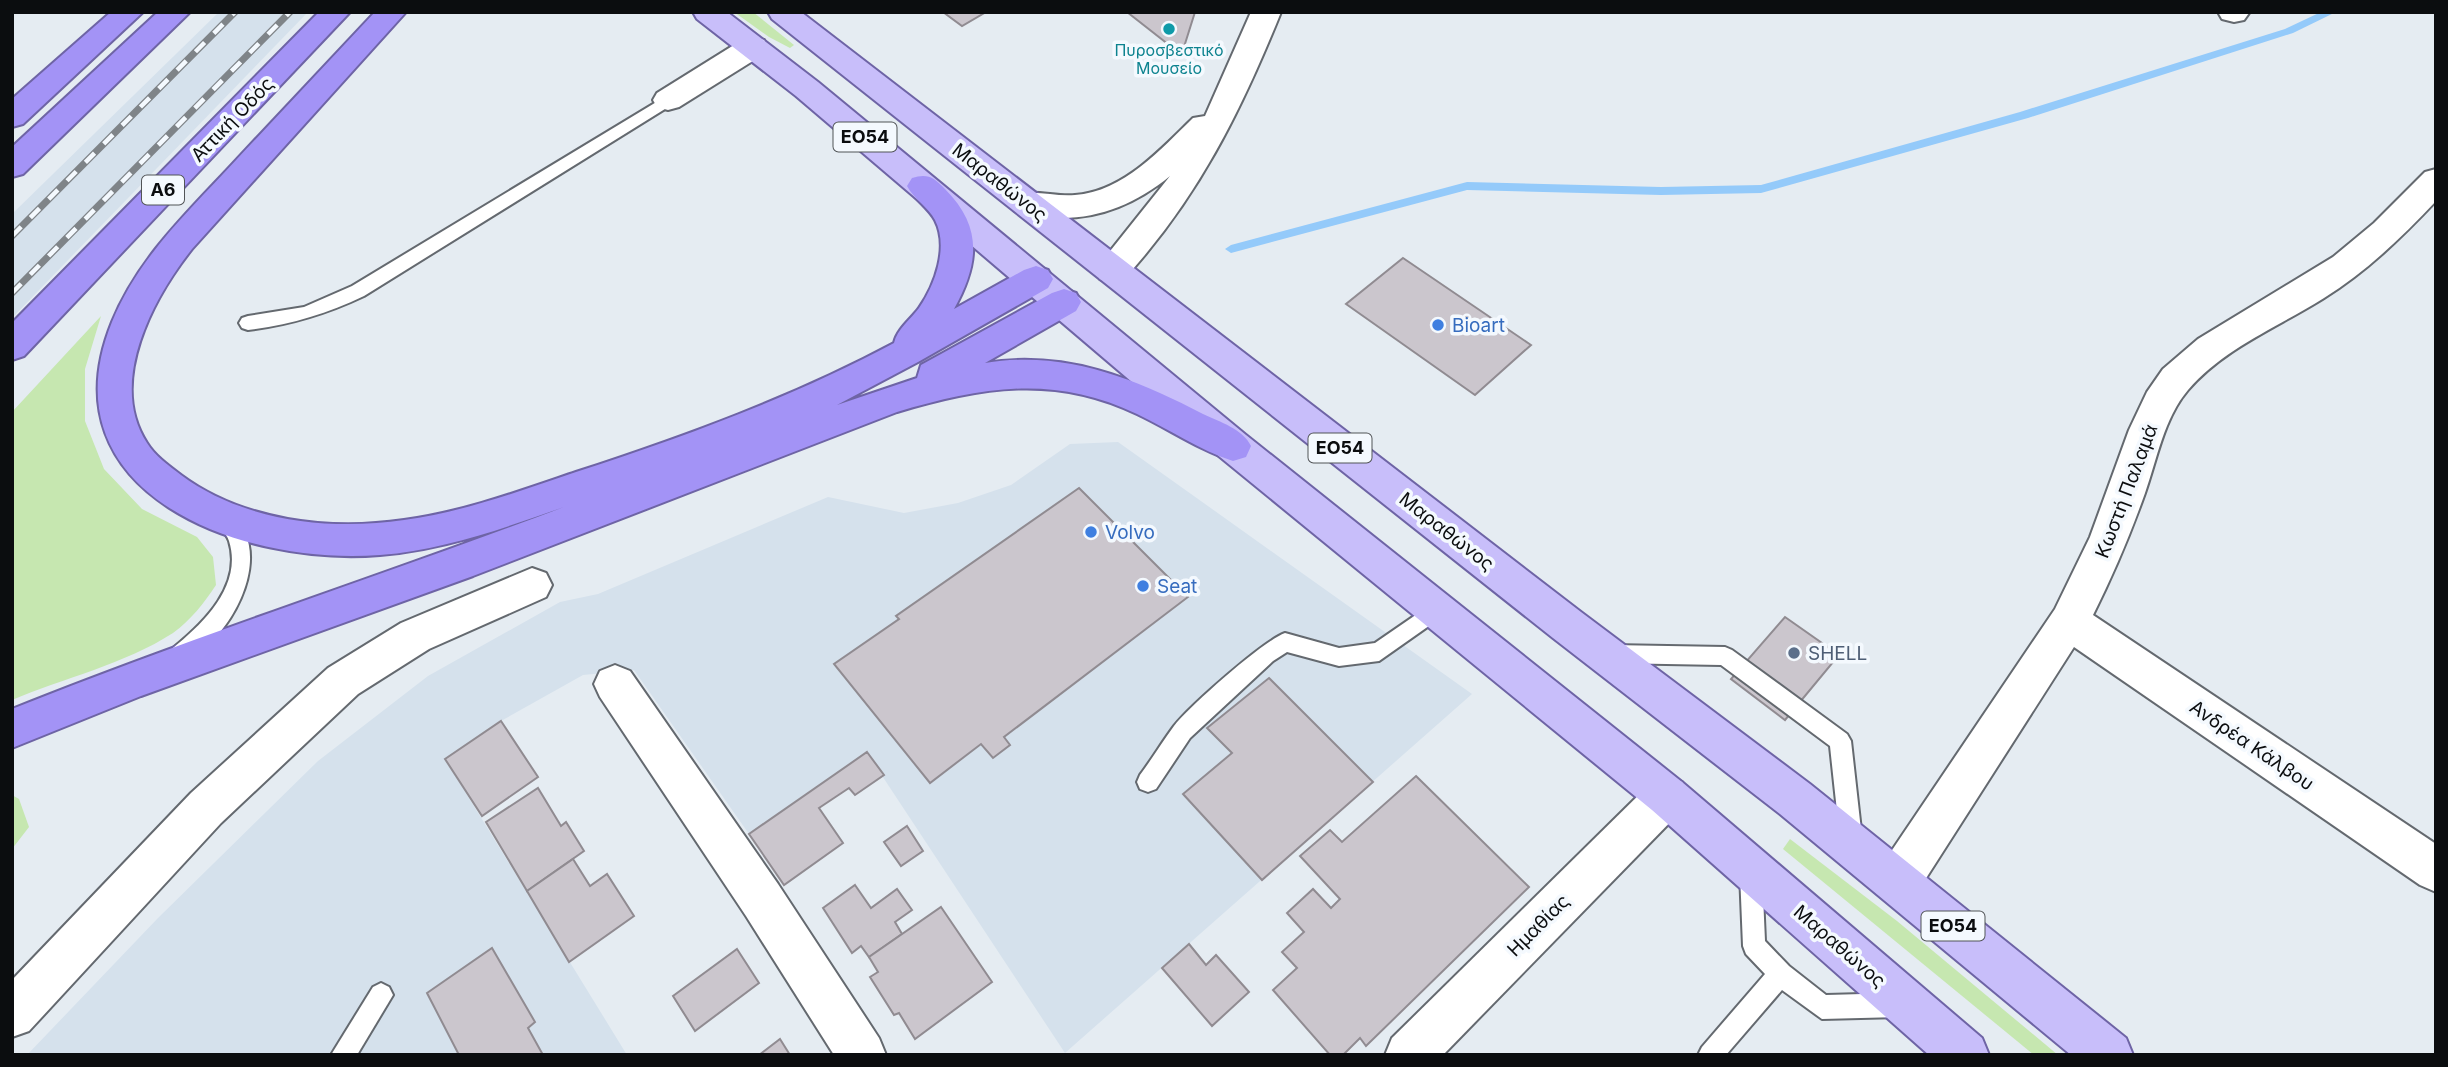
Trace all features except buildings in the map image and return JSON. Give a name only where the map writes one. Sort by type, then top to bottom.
[{"type":"highway","points":[[12,106],[108,12]]},
{"type":"highway","points":[[12,116],[129,12]]},
{"type":"highway","points":[[12,166],[176,12]]},
{"type":"highway","name":"Αττική Οδός","points":[[12,346],[335,12]]},
{"type":"highway","points":[[391,12],[201,218],[159,269],[130,320],[115,370],[116,419],[137,459],[175,492],[223,517],[274,532],[326,539],[379,539],[441,529],[579,487],[756,424],[875,389],[1009,374],[1096,382],[1233,446]]},
{"type":"highway","points":[[875,389],[940,306],[950,286],[957,243],[952,221],[923,186]]},
{"type":"highway","points":[[875,389],[1036,279]]},
{"type":"highway","points":[[12,729],[130,681],[459,564],[875,389],[1064,302]]},
{"type":"main road","name":"Μαραθώνος","points":[[707,12],[1064,302],[1233,446],[1667,796],[1965,1055]]},
{"type":"main road","name":"Μαραθώνος","points":[[782,12],[1851,843],[2109,1055]]},
{"type":"main road","points":[[1036,279],[1098,259]]},
{"type":"main road","points":[[1064,302],[1098,259]]},
{"type":"street","points":[[1098,259],[1145,237],[1185,184],[1236,87],[1266,12]]},
{"type":"street","points":[[668,100],[753,47]]},
{"type":"street","points":[[1027,203],[1077,207],[1125,192],[1174,155],[1207,123],[1236,87]]},
{"type":"street","name":"Κωστή Παλαμά","points":[[1898,881],[2069,621],[2088,587],[2158,409],[2174,381],[2198,358],[2226,338],[2329,278],[2354,259],[2400,219],[2436,180]]},
{"type":"street","points":[[12,1014],[206,808],[343,681],[415,636],[532,585]]},
{"type":"street","name":"Ανδρέα Κάλβου","points":[[2069,621],[2436,870]]},
{"type":"street","points":[[615,684],[762,900],[862,1055]]},
{"type":"street","name":"Ημαθίας","points":[[1409,1055],[1667,796]]},
{"type":"lane","points":[[248,323],[289,320],[323,309],[358,291],[668,100]]},
{"type":"lane","points":[[130,681],[166,664],[186,649],[221,614],[237,586],[241,559],[237,536],[223,517]]},
{"type":"lane","points":[[1148,782],[1183,731],[1266,654],[1285,642],[1339,657],[1379,652],[1436,610]]},
{"type":"lane","points":[[1605,654],[1725,656],[1840,741],[1851,843]]},
{"type":"lane","points":[[1751,869],[1754,946],[1781,974],[1822,1007],[1908,1005]]},
{"type":"lane","points":[[1710,1055],[1781,974]]},
{"type":"lane","points":[[343,1055],[380,995]]},
{"type":"shaded area","points":[[219,12],[308,12],[12,318],[12,214]]},
{"type":"shaded area","points":[[1118,442],[1472,694],[1065,1053],[867,753],[749,834],[634,670],[583,675],[501,721],[445,759],[627,1055],[27,1055],[158,918],[318,761],[428,676],[560,602],[598,594],[828,497],[904,513],[958,503],[1011,485],[1070,444]]},
{"type":"green space","points":[[734,12],[753,12],[794,45],[790,48],[769,37]]},
{"type":"green space","points":[[101,316],[85,369],[85,421],[104,469],[142,509],[197,537],[213,557],[216,585],[186,623],[154,644],[115,662],[12,700],[12,412]]},
{"type":"green space","points":[[12,795],[19,799],[29,827],[12,849]]},
{"type":"green space","points":[[1790,839],[1897,921],[2058,1055],[2034,1055],[1783,849]]},
{"type":"waterway","points":[[1231,249],[1467,186],[1661,191],[1761,189],[2024,115],[2289,31],[2331,12]]},
{"type":"railway","points":[[12,236],[235,12]]},
{"type":"railway","points":[[12,293],[290,12]]},
{"type":"place","name":"Πυροσβεστικό Μουσείο","points":[[1169,29]]},
{"type":"place","name":"Bioart","points":[[1438,325]]},
{"type":"place","name":"Volvo","points":[[1091,532]]},
{"type":"place","name":"Seat","points":[[1143,586]]},
{"type":"place","name":"SHELL","points":[[1794,653]]}]
